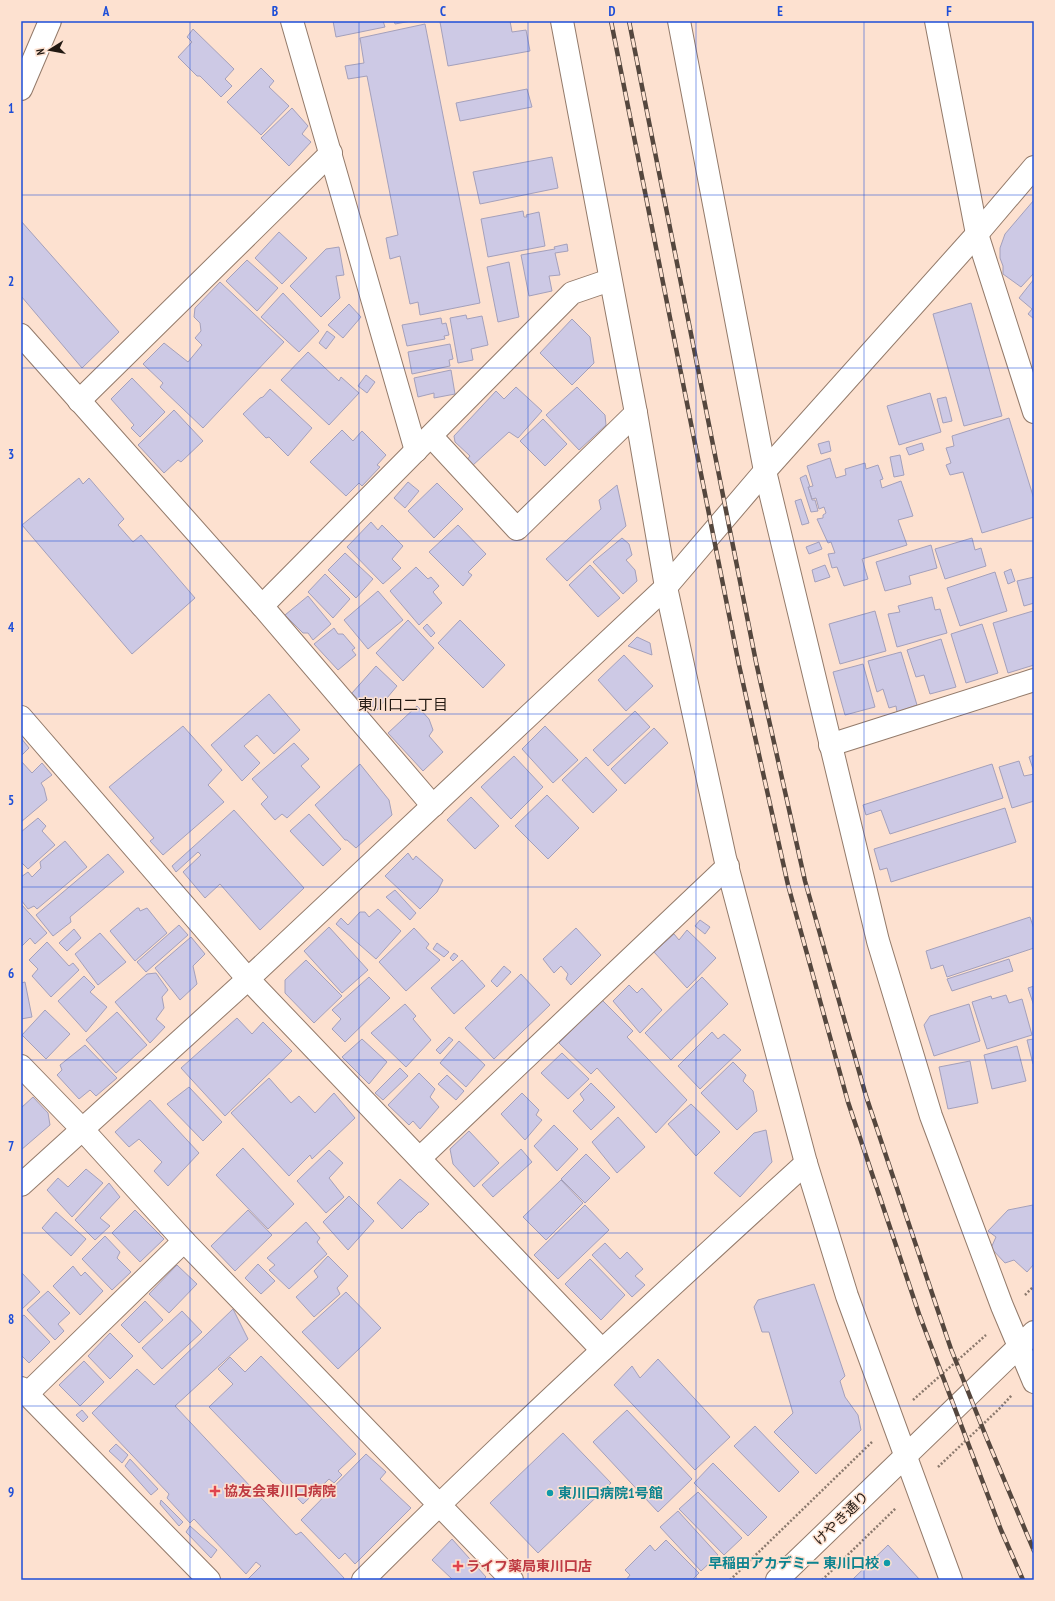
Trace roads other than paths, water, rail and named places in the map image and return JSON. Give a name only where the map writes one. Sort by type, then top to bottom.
[{"type":"street","points":[[21,89],[50,21]]},
{"type":"street","points":[[292,21],[331,154],[424,444],[517,529],[636,414]]},
{"type":"street","points":[[562,21],[636,414],[666,587],[728,866],[806,1163],[847,1296],[951,1580]]},
{"type":"street","points":[[679,21],[765,471],[878,941],[931,1116],[1002,1306],[1034,1382]]},
{"type":"street","points":[[936,21],[977,234],[1034,412]]},
{"type":"street","points":[[79,401],[331,154]]},
{"type":"street","points":[[21,1186],[248,979],[666,587],[765,471],[977,234],[1034,167]]},
{"type":"street","points":[[262,606],[572,293],[610,280]]},
{"type":"street","points":[[21,336],[262,606],[433,806]]},
{"type":"street","points":[[830,746],[1034,680]]},
{"type":"street","points":[[21,717],[248,979],[602,1350]]},
{"type":"street","points":[[420,1158],[728,866]]},
{"type":"street","points":[[21,1066],[83,1130],[184,1241],[512,1580]]},
{"type":"street","points":[[363,1580],[439,1504],[602,1350],[806,1163]]},
{"type":"street","points":[[184,1241],[24,1391],[209,1580]]},
{"type":"street","points":[[1019,1348],[1034,1332]]},
{"type":"street","name":"けやき通り","points":[[777,1580],[1019,1348]]},
{"type":"railway","points":[[611,21],[739,665],[788,885],[848,1102],[919,1314],[1001,1530],[1023,1580]]},
{"type":"railway","points":[[629,21],[756,662],[805,881],[866,1096],[951,1349],[1034,1551]]},
{"type":"place","name":"協友会東川口病院","points":[[215,1491]]},
{"type":"place","name":"東川口病院1号館","points":[[550,1493]]},
{"type":"place","name":"早稲田アカデミー 東川口校","points":[[887,1563]]},
{"type":"place","name":"ライフ薬局東川口店","points":[[458,1566]]},
{"type":"district","name":"東川口二丁目","points":[[403,704]]}]
